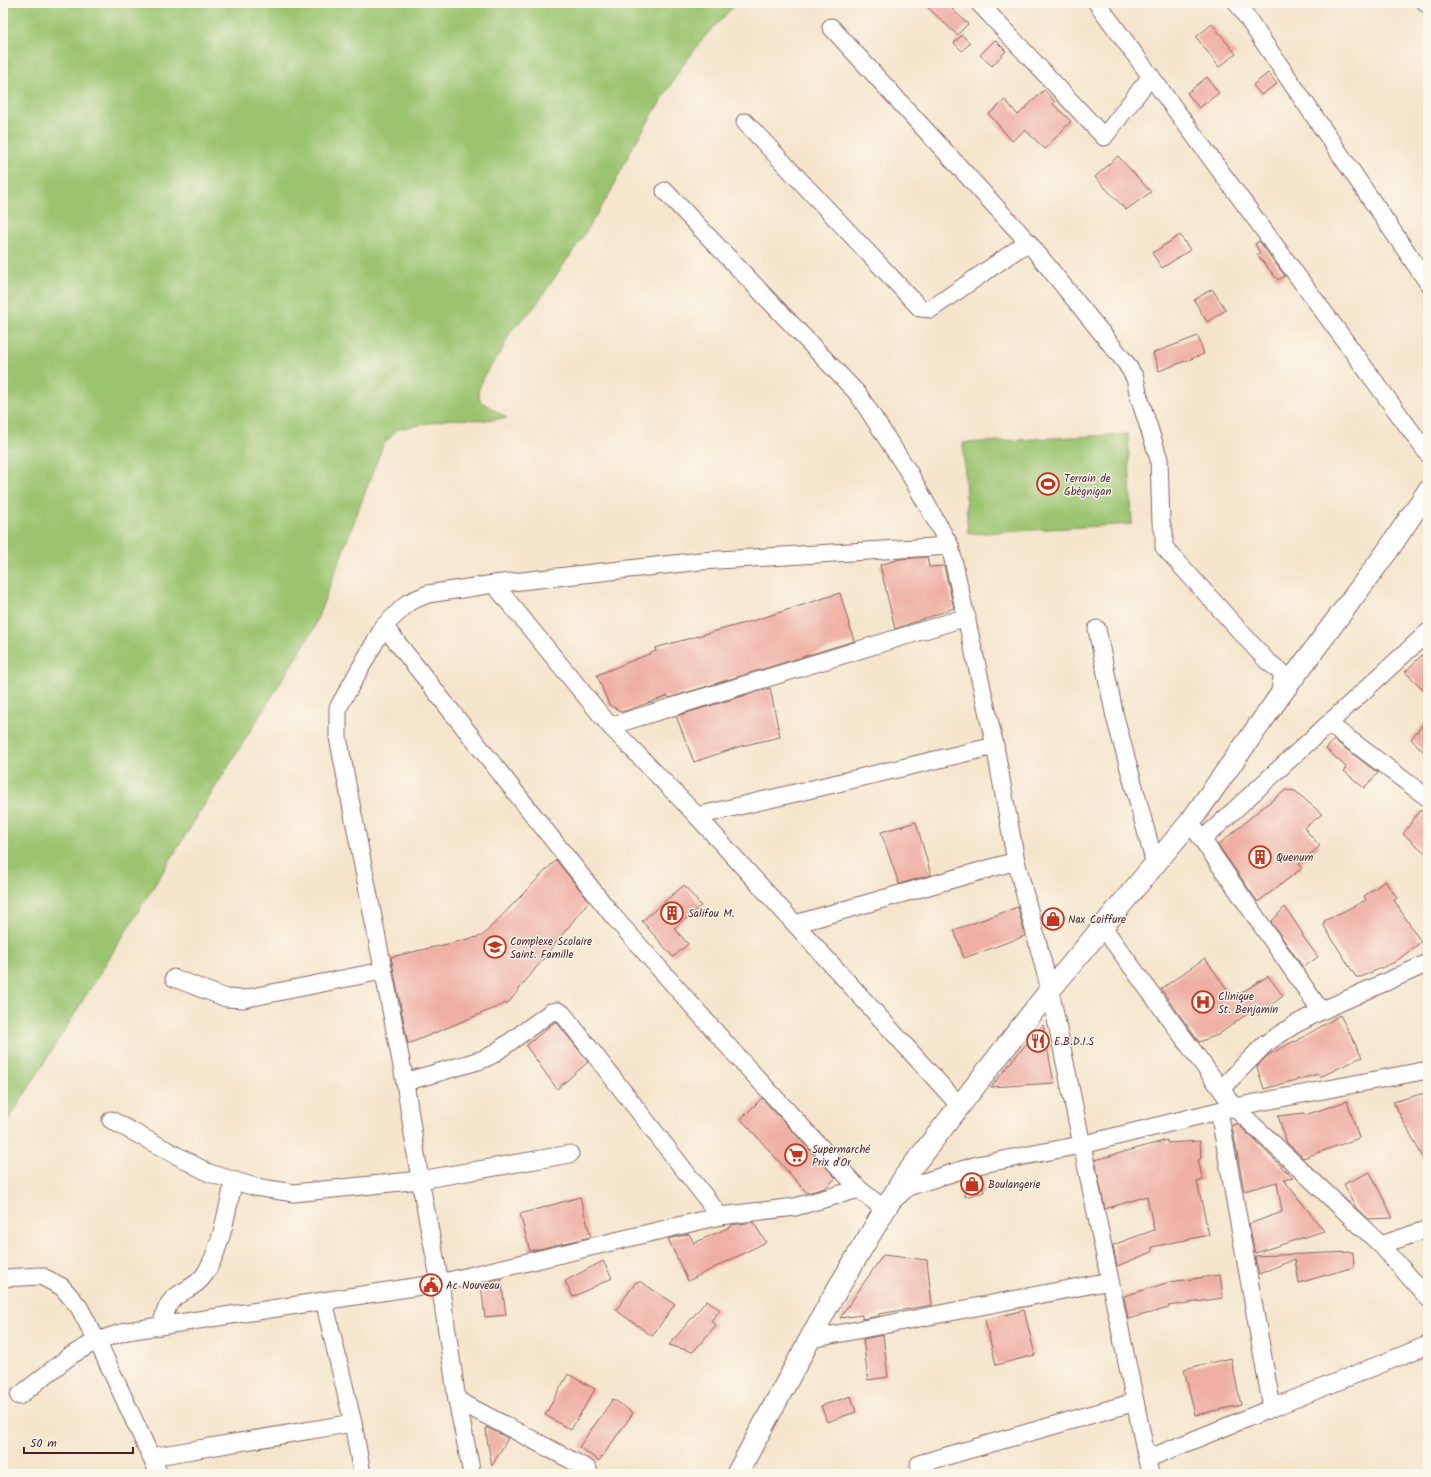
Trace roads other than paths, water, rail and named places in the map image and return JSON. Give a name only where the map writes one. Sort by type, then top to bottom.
[{"type":"main road","points":[[737,1474],[831,1300],[905,1176],[1050,990],[1190,822],[1279,697],[1386,552],[1428,491]]},
{"type":"street","points":[[979,3],[1104,137],[1151,76]]},
{"type":"street","points":[[1097,3],[1428,454]]},
{"type":"street","points":[[1237,3],[1428,283]]},
{"type":"street","points":[[831,27],[1028,242],[1126,363],[1135,378],[1139,397],[1159,459],[1161,523],[1164,532],[1164,547],[1267,661],[1283,673],[1279,697]]},
{"type":"street","points":[[745,122],[920,308],[931,309],[1028,242]]},
{"type":"street","points":[[665,191],[858,394],[908,471],[950,546],[995,746],[1016,861],[1050,990],[1148,1467],[1272,1408],[1428,1345]]},
{"type":"street","points":[[472,1474],[457,1400],[440,1283],[420,1180],[405,1082],[382,971],[338,737],[338,708],[384,626],[409,602],[428,594],[494,584],[701,561],[950,546]]},
{"type":"street","points":[[494,584],[610,726],[697,816],[959,1105]]},
{"type":"street","points":[[610,726],[967,617]]},
{"type":"street","points":[[384,626],[612,916],[735,1054],[859,1189],[884,1209],[908,1187],[976,1165],[1081,1145],[1226,1109],[1428,1070]]},
{"type":"street","points":[[1097,628],[1115,717],[1155,864]]},
{"type":"street","points":[[1203,839],[1428,632]]},
{"type":"street","points":[[1329,724],[1428,798]]},
{"type":"street","points":[[697,816],[995,746]]},
{"type":"street","points":[[1190,822],[1321,1012]]},
{"type":"street","points":[[795,924],[1016,861]]},
{"type":"street","points":[[1102,926],[1221,1089],[1226,1109],[1272,1408]]},
{"type":"street","points":[[1221,1089],[1265,1044],[1294,1025],[1428,963]]},
{"type":"street","points":[[174,978],[226,998],[242,999],[382,971]]},
{"type":"street","points":[[405,1082],[481,1060],[492,1055],[551,1012],[558,1011],[563,1014],[720,1216]]},
{"type":"street","points":[[1226,1109],[1381,1245],[1428,1298]]},
{"type":"street","points":[[111,1120],[209,1173],[255,1187],[294,1192],[420,1180],[570,1154]]},
{"type":"street","points":[[161,1326],[170,1302],[195,1286],[205,1274],[214,1256],[234,1181]]},
{"type":"street","points":[[19,1396],[70,1356],[96,1341],[127,1331],[440,1283],[720,1216],[795,1207],[859,1189]]},
{"type":"street","points":[[1381,1245],[1428,1229]]},
{"type":"street","points":[[3,1278],[41,1276],[62,1287],[79,1307],[159,1474]]},
{"type":"street","points":[[811,1339],[1110,1282]]},
{"type":"street","points":[[324,1301],[353,1423],[362,1474]]},
{"type":"street","points":[[457,1400],[588,1469]]},
{"type":"street","points":[[918,1464],[1135,1402]]},
{"type":"street","points":[[150,1457],[353,1423]]},
{"type":"place","name":"Terrain de Gbègnigan","points":[[1048,484]]},
{"type":"place","name":"Quenum","points":[[1260,857]]},
{"type":"place","name":"Salifou M.","points":[[672,913]]},
{"type":"place","name":"Nax Coiffure","points":[[1053,919]]},
{"type":"place","name":"Complexe Scolaire Saint. Famille","points":[[495,947]]},
{"type":"place","name":"Clinique St. Benjamin","points":[[1203,1002]]},
{"type":"place","name":"E.B.D.I.S","points":[[1038,1041]]},
{"type":"place","name":"Supermarché Prix d'Or","points":[[796,1155]]},
{"type":"place","name":"Boulangerie","points":[[972,1184]]},
{"type":"place","name":"Ac Nouveau","points":[[431,1285]]}]
